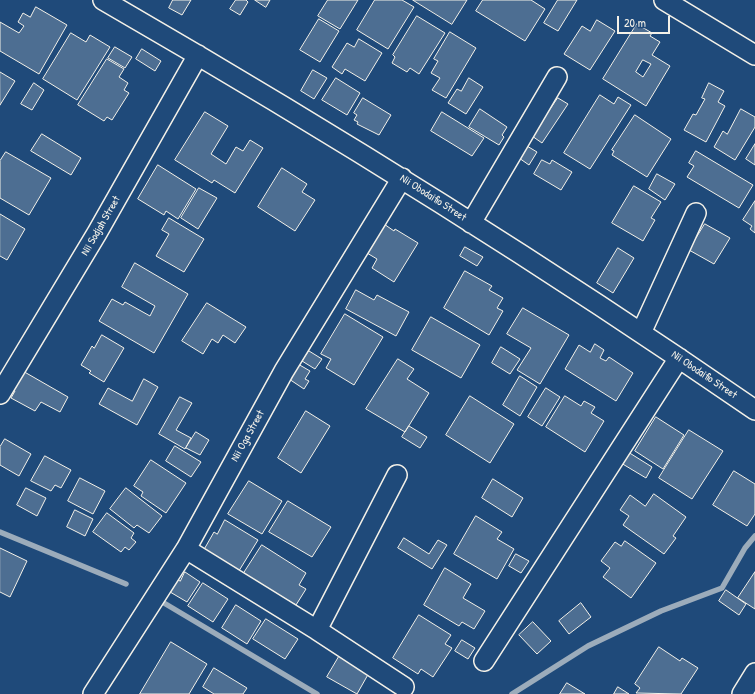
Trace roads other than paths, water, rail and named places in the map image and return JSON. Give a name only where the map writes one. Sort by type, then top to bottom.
[{"type":"street","name":"Nii Obodaifio Street","points":[[103,0],[198,55],[402,178],[641,333],[755,410]]},
{"type":"street","points":[[664,0],[755,55]]},
{"type":"street","name":"Nii Sodjah Street","points":[[0,394],[97,233],[198,55]]},
{"type":"street","points":[[472,223],[557,77]]},
{"type":"street","name":"Nii Oga Street","points":[[93,694],[186,549],[284,371],[402,178]]},
{"type":"street","points":[[641,333],[696,213]]},
{"type":"street","points":[[484,661],[679,358]]},
{"type":"street","points":[[317,630],[397,475]]},
{"type":"street","points":[[186,549],[317,630],[404,687]]},
{"type":"street","points":[[742,694],[755,673]]},
{"type":"waterway","points":[[0,532],[126,584]]},
{"type":"waterway","points":[[512,694],[588,646],[661,611],[722,588],[745,548],[755,536]]},
{"type":"waterway","points":[[164,603],[317,694]]}]
